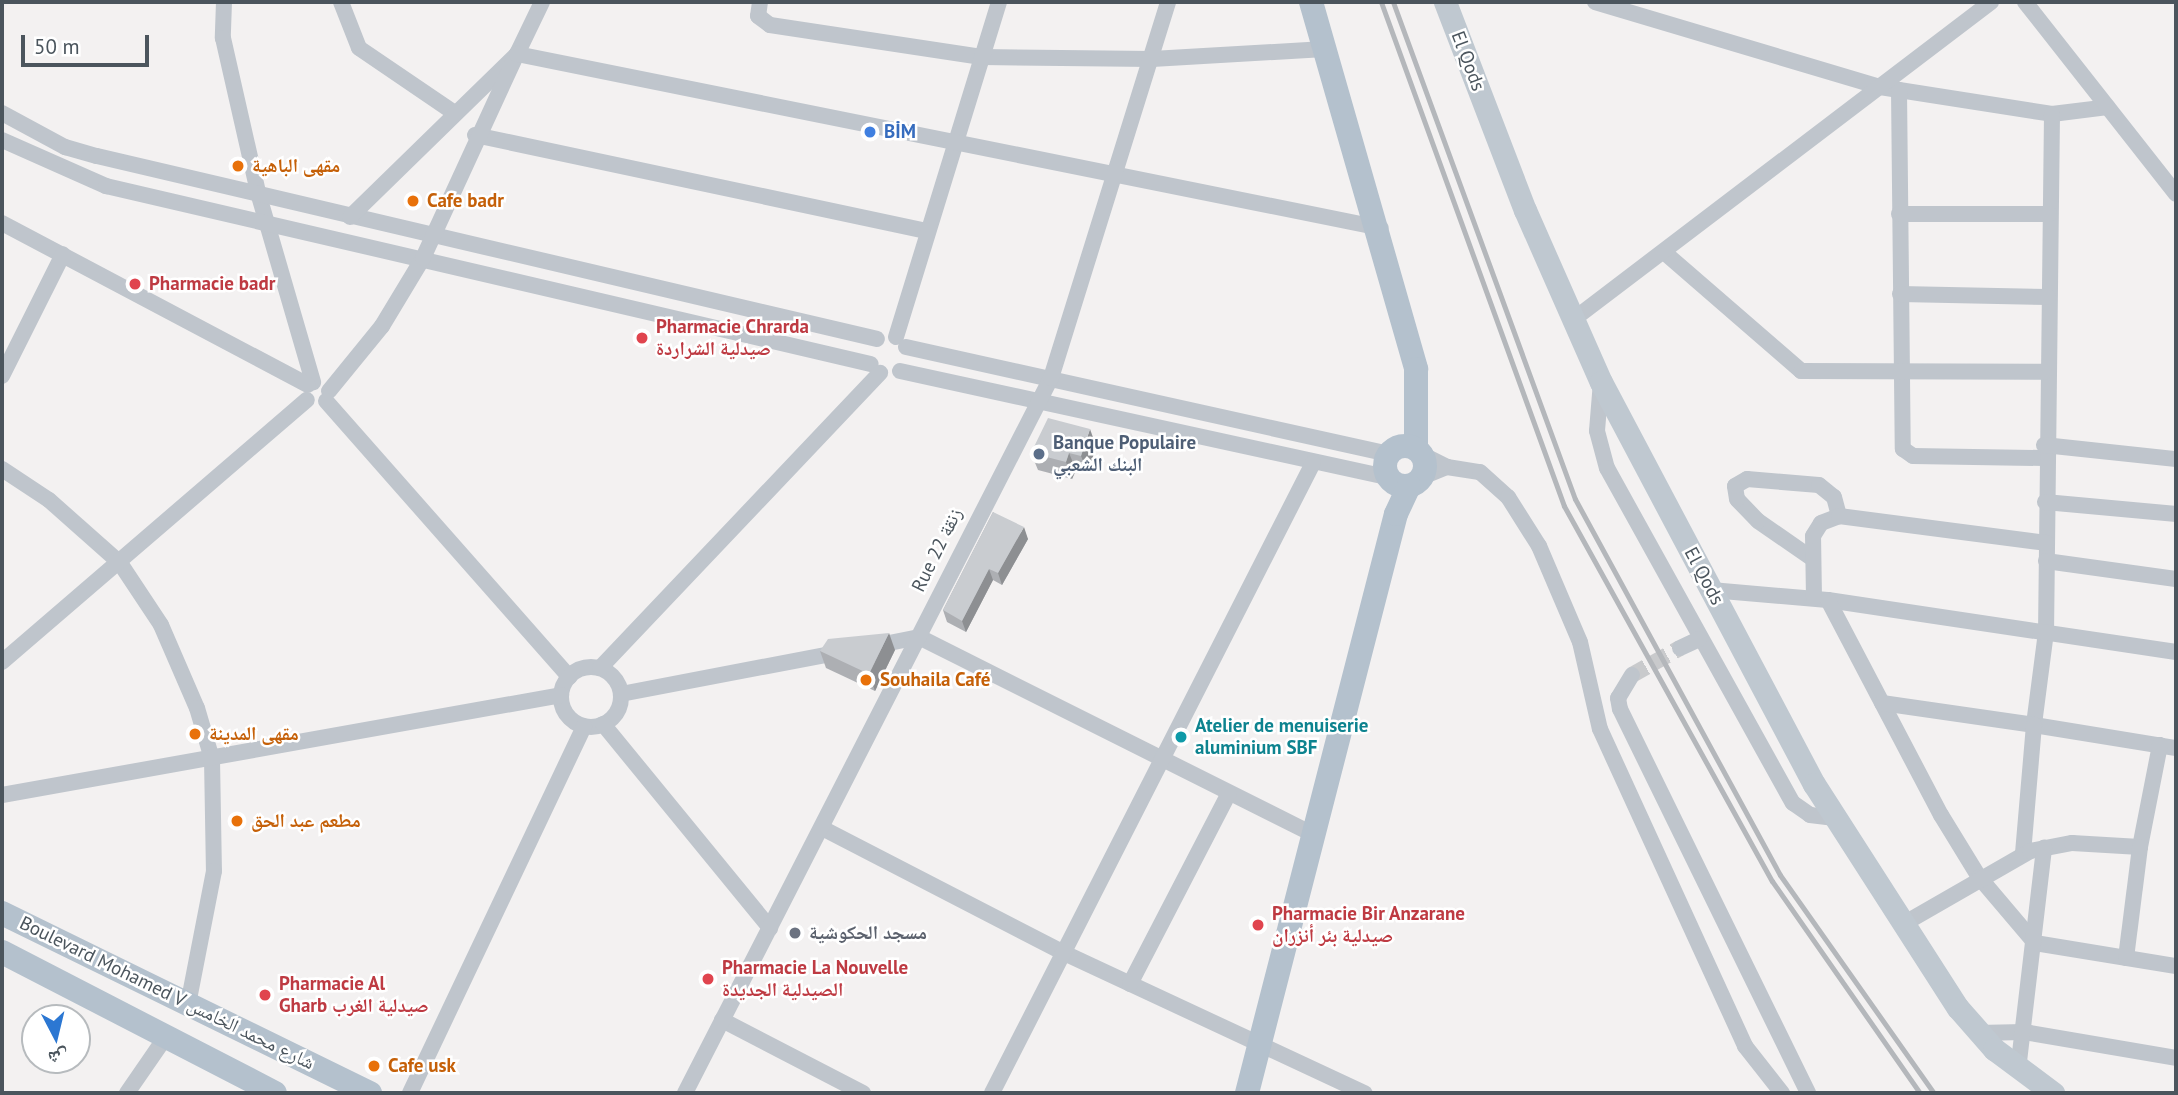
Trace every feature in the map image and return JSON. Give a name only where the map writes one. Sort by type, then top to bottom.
[{"type":"main road","points":[[1247,1093],[1261,1045],[1311,833],[1396,514],[1416,408],[1416,369],[1381,228],[1311,2]]},
{"type":"main road","name":"Boulevard Mohamed V شارع محمد الخامس","points":[[2,913],[189,1000],[370,1093]]},
{"type":"main road","name":"Boulevard Mohamed V شارع محمد الخامس","points":[[2,952],[275,1093]]},
{"type":"street","points":[[341,2],[359,48],[453,112]]},
{"type":"street","points":[[328,396],[382,326],[423,258],[430,234],[475,135],[542,2]]},
{"type":"street","points":[[760,2],[758,16],[769,25],[982,57],[1152,59],[1325,49]]},
{"type":"street","points":[[900,371],[901,342],[927,231],[999,2]]},
{"type":"street","name":"Rue 22 زنقة","points":[[685,1093],[1051,378],[1117,178],[1168,2]]},
{"type":"street","name":"El Qods","points":[[1445,2],[1601,382],[1833,818],[1978,1033],[2018,1070],[2053,1093]]},
{"type":"street","points":[[1595,2],[1880,87],[2052,114],[2108,107]]},
{"type":"street","points":[[1574,319],[1665,253],[1992,2]]},
{"type":"street","points":[[2025,2],[2176,194]]},
{"type":"street","points":[[223,3],[223,38],[259,196],[269,225],[309,389]]},
{"type":"street","points":[[350,217],[453,112],[517,54]]},
{"type":"street","points":[[517,54],[1117,178],[1381,228]]},
{"type":"street","points":[[1899,90],[1900,294],[1906,455],[2044,451],[2176,459]]},
{"type":"street","points":[[2,113],[65,147],[259,196],[877,339],[901,342],[1405,466]]},
{"type":"street","points":[[2023,854],[2034,725],[2046,632],[2044,372],[2052,114]]},
{"type":"street","points":[[475,135],[927,231]]},
{"type":"street","points":[[2,140],[106,186],[423,258],[875,368],[900,371],[1313,463],[1447,467],[1480,472],[1508,497],[1539,546],[1580,642],[1600,729],[1745,1046],[1782,1093]]},
{"type":"street","points":[[1899,214],[2049,214]]},
{"type":"street","points":[[2,223],[309,389],[328,396],[569,677]]},
{"type":"street","points":[[1665,253],[1801,371],[2044,372]]},
{"type":"street","points":[[2,376],[63,254]]},
{"type":"street","points":[[1900,294],[2048,297]]},
{"type":"street","points":[[600,668],[615,678],[621,694],[617,712],[603,724],[584,726],[567,714],[561,695],[569,677],[600,668],[875,368],[877,339]]},
{"type":"street","points":[[1601,382],[1597,431],[1603,457],[1699,639],[1793,803],[1810,815],[1833,818]]},
{"type":"street","points":[[2,662],[120,563],[309,389]]},
{"type":"street","points":[[992,1093],[1062,952],[1165,759],[1313,463]]},
{"type":"street","points":[[2,470],[120,563],[182,666],[212,759],[212,904],[189,1000]]},
{"type":"street","points":[[1810,557],[1758,521],[1737,499],[1735,486],[1747,479],[1819,485],[1834,497],[1839,516]]},
{"type":"street","points":[[2045,502],[2176,514]]},
{"type":"street","points":[[2046,543],[1839,516],[1821,523],[1810,557],[1821,599],[1979,877],[2035,943],[2176,966]]},
{"type":"street","points":[[2046,561],[2176,579]]},
{"type":"street","points":[[1711,590],[1821,599],[2176,652]]},
{"type":"street","points":[[621,694],[919,637],[1311,833]]},
{"type":"street","points":[[1680,648],[1699,639]]},
{"type":"street","points":[[1632,675],[1618,698],[1620,709],[1808,1093]]},
{"type":"street","points":[[2,795],[561,695]]},
{"type":"street","points":[[1882,703],[2168,746],[2140,847],[2126,958]]},
{"type":"street","points":[[603,724],[770,928]]},
{"type":"street","points":[[410,1093],[584,726]]},
{"type":"street","points":[[1130,984],[1229,793]]},
{"type":"street","points":[[821,828],[1062,952],[1365,1093]]},
{"type":"street","points":[[1905,923],[1979,877],[2023,854],[2044,848],[2140,847]]},
{"type":"street","points":[[2018,1070],[2035,943],[2044,848]]},
{"type":"street","points":[[722,1020],[863,1093]]},
{"type":"street","points":[[1978,1033],[2024,1032],[2176,1058]]},
{"type":"street","points":[[127,1093],[165,1038]]},
{"type":"building","points":[[1048,418],[1090,429],[1081,456],[1069,453],[1066,462],[1031,453]]},
{"type":"building","points":[[993,512],[1024,527],[998,573],[989,569],[962,621],[943,610]]},
{"type":"building","points":[[889,633],[869,674],[820,651],[828,639]]},
{"type":"tunnel","points":[[1632,675],[1680,648]]},
{"type":"railway","points":[[1381,2],[1564,506],[1772,881],[1920,1093]]},
{"type":"railway","points":[[1393,2],[1575,499],[1780,875],[1934,1093]]},
{"type":"place","name":"BİM","points":[[870,132]]},
{"type":"place","name":"مقهى الباهية","points":[[238,166]]},
{"type":"place","name":"Cafe badr","points":[[413,201]]},
{"type":"place","name":"Pharmacie badr","points":[[135,284]]},
{"type":"place","name":"Pharmacie Chrarda صيدلية الشراردة","points":[[642,338]]},
{"type":"place","name":"Banque Populaire البنك الشعبي","points":[[1039,454]]},
{"type":"place","name":"Souhaila Café","points":[[866,680]]},
{"type":"place","name":"مقهى المدينة","points":[[195,734]]},
{"type":"place","name":"Atelier de menuiserie aluminium SBF","points":[[1181,737]]},
{"type":"place","name":"مطعم عبد الحق","points":[[237,821]]},
{"type":"place","name":"Pharmacie Bir Anzarane صيدلية بئر أنزران","points":[[1258,925]]},
{"type":"place","name":"مسجد الحكوشية","points":[[795,933]]},
{"type":"place","name":"Pharmacie La Nouvelle الصيدلية الجديدة","points":[[708,979]]},
{"type":"place","name":"Pharmacie Al Gharb صيدلية الغرب","points":[[265,995]]},
{"type":"place","name":"Cafe usk","points":[[374,1066]]}]
